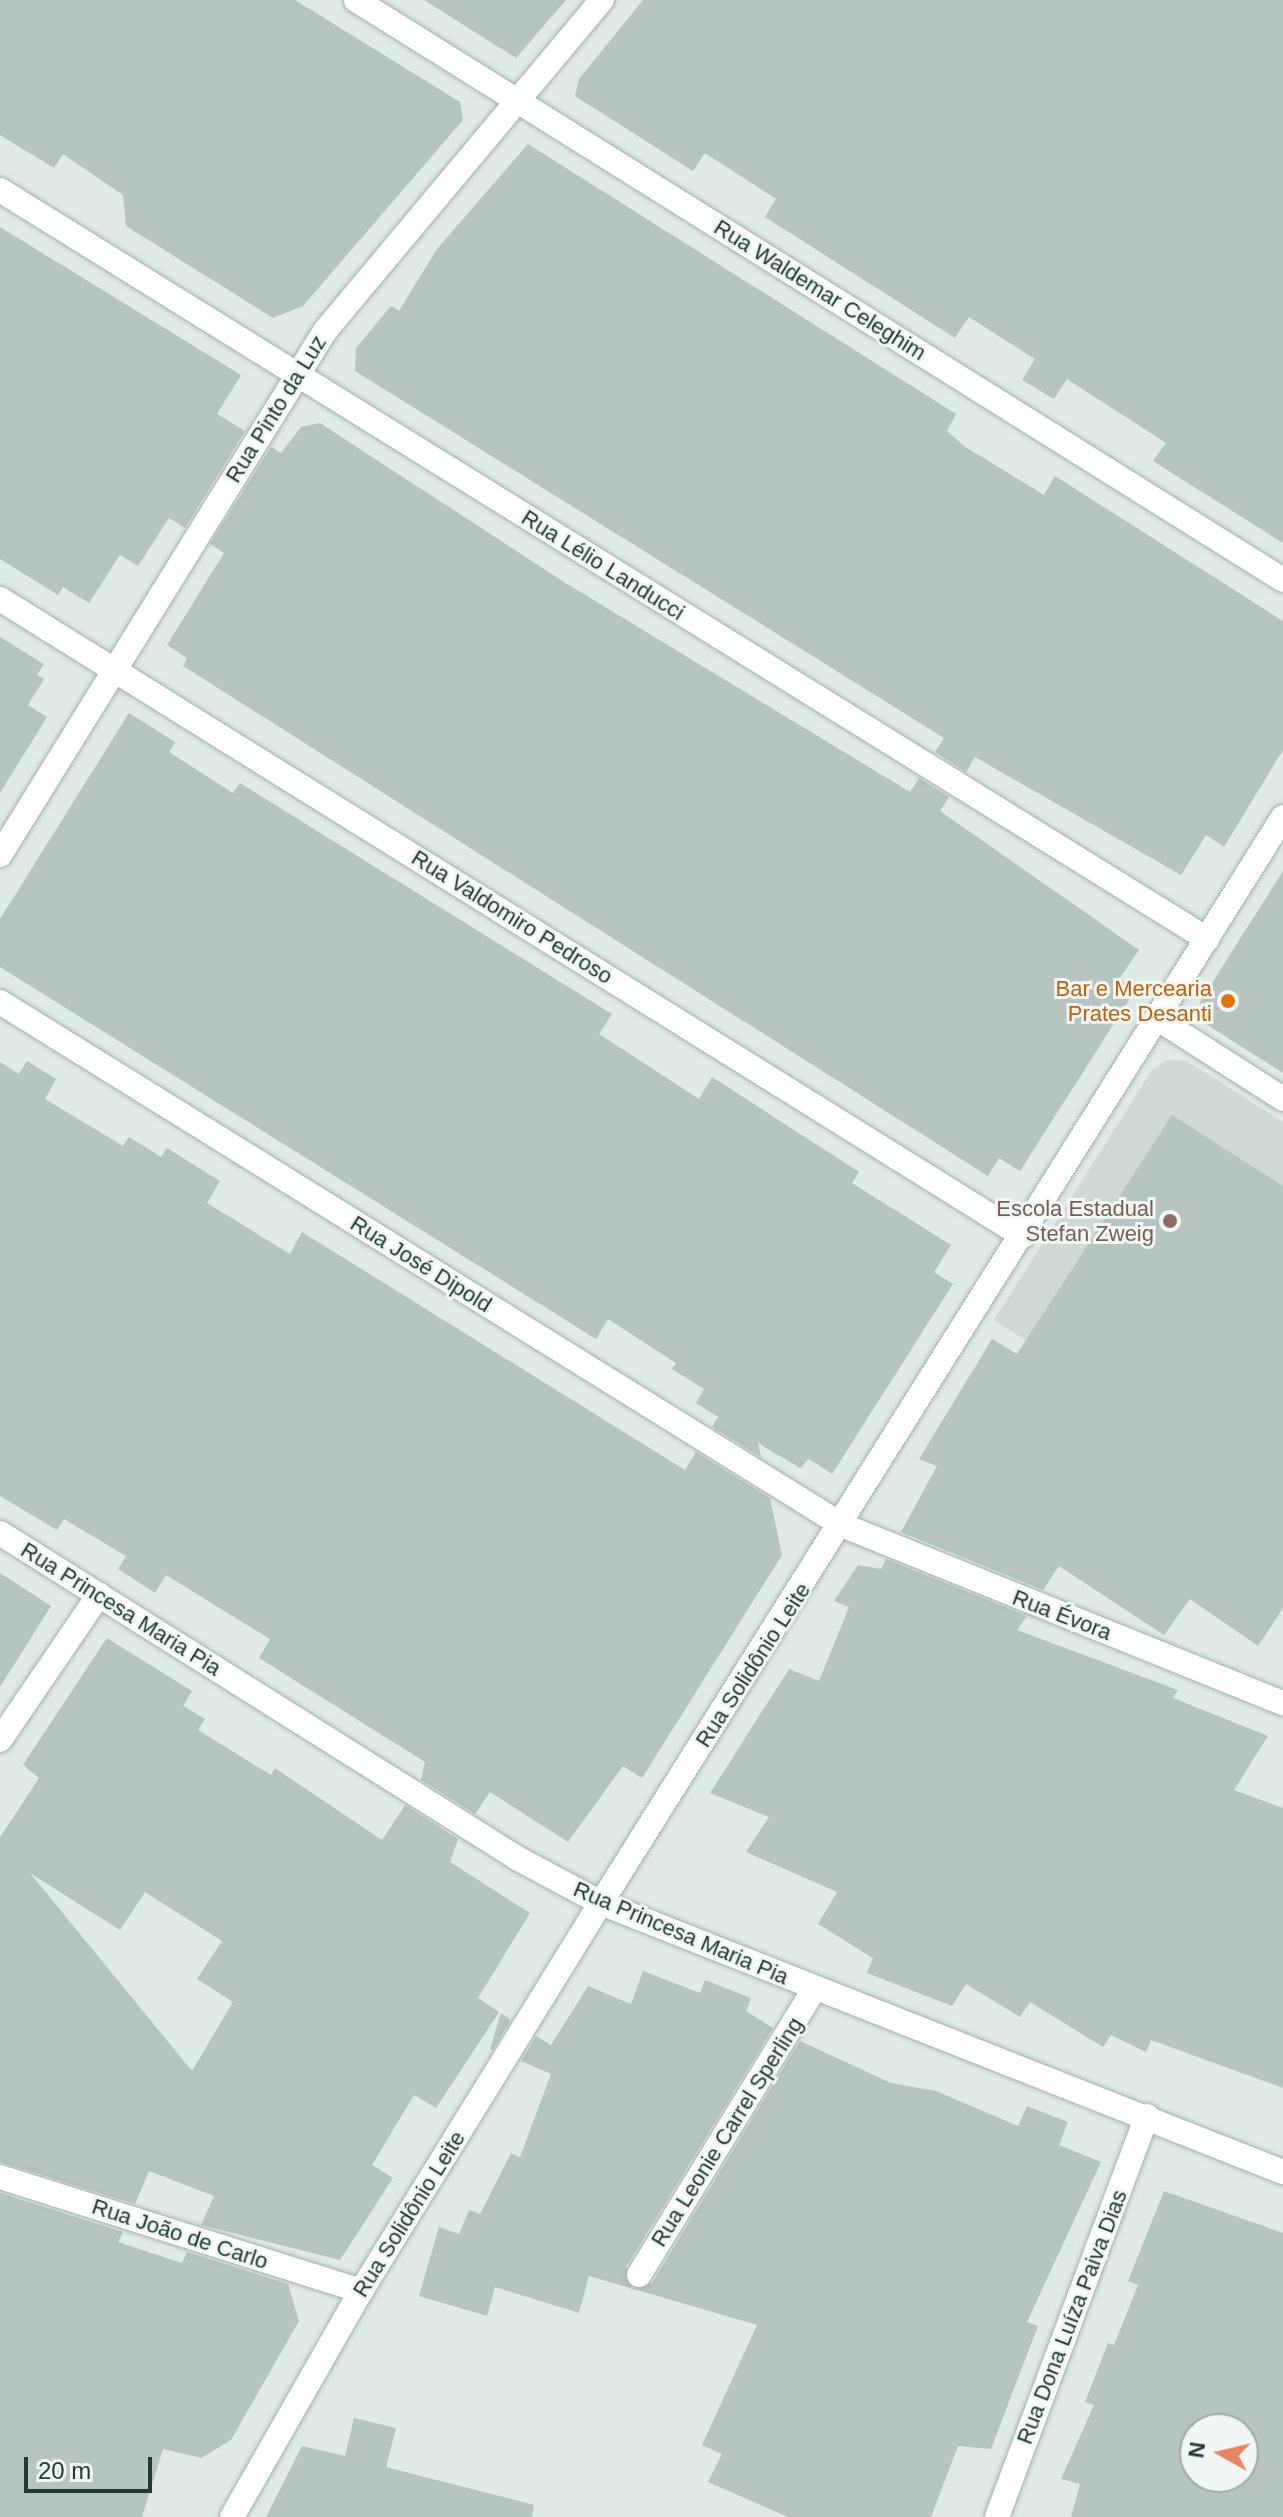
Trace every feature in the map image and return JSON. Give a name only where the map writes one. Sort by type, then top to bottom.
[{"type":"street","name":"Rua Waldemar Celeghim","points":[[356,0],[1283,580]]},
{"type":"street","name":"Rua Pinto da Luz","points":[[0,855],[296,374],[515,99],[602,0]]},
{"type":"street","name":"Rua Lélio Landucci","points":[[0,190],[1207,939]]},
{"type":"street","name":"Rua Valdomiro Pedroso","points":[[0,599],[1023,1236]]},
{"type":"street","name":"Rua Solidônio Leite","points":[[232,2517],[361,2291],[1283,817]]},
{"type":"street","name":"Rua José Dipold","points":[[0,1002],[842,1525]]},
{"type":"street","points":[[1158,1019],[1283,1099]]},
{"type":"street","name":"Rua Évora","points":[[842,1525],[1283,1703]]},
{"type":"street","name":"Rua Princesa Maria Pia","points":[[0,1533],[517,1858],[601,1903],[1283,2172]]},
{"type":"street","points":[[0,1740],[99,1595]]},
{"type":"street","name":"Rua Leonie Carrel Sperling","points":[[639,2275],[815,1988]]},
{"type":"street","name":"Rua Dona Luíza Paiva Dias","points":[[997,2517],[1147,2116]]},
{"type":"street","name":"Rua João de Carlo","points":[[0,2177],[361,2291]]},
{"type":"shaded area","name":"Escola Estadual Stefan Zweig","points":[[1166,1060],[1187,1061],[1283,1122],[1283,1503],[994,1320],[1152,1070]]},
{"type":"building","points":[[0,0],[295,0],[460,102],[463,120],[303,306],[273,318],[126,226],[123,195],[63,154],[54,168],[0,135]]},
{"type":"building","points":[[424,0],[566,0],[516,58]]},
{"type":"building","points":[[643,0],[1283,0],[1283,543],[1153,461],[1166,443],[1067,379],[1054,399],[1022,380],[1035,359],[969,317],[955,338],[765,217],[776,199],[705,153],[693,171],[575,96],[579,79]]},
{"type":"building","points":[[528,144],[956,414],[947,431],[964,446],[1044,495],[1055,476],[1283,621],[1283,750],[1224,847],[1206,835],[1181,875],[975,757],[966,772],[935,752],[944,738],[355,371],[356,348],[391,306],[399,311],[437,249]]},
{"type":"building","points":[[0,227],[241,375],[217,414],[245,431],[185,528],[169,518],[138,566],[120,555],[89,603],[63,587],[58,595],[0,559]]},
{"type":"building","points":[[320,423],[564,582],[910,792],[919,778],[949,797],[940,811],[1139,950],[1119,979],[1136,989],[1020,1171],[999,1158],[988,1176],[183,666],[187,658],[167,645],[224,553],[210,544],[271,447],[281,453],[301,427]]},
{"type":"building","points":[[0,637],[44,664],[37,675],[44,679],[28,705],[47,717],[0,793]]},
{"type":"building","points":[[129,713],[175,742],[169,752],[233,793],[240,783],[612,1014],[599,1034],[699,1099],[712,1077],[859,1172],[852,1183],[951,1245],[934,1272],[953,1284],[832,1474],[809,1459],[800,1468],[758,1443],[761,1457],[712,1427],[718,1417],[696,1403],[704,1389],[672,1369],[676,1363],[608,1319],[596,1339],[0,967],[0,919]]},
{"type":"building","points":[[1283,871],[1283,1073],[1203,1022],[1200,1002]]},
{"type":"building","points":[[27,1061],[56,1079],[45,1099],[123,1146],[129,1137],[161,1157],[167,1148],[220,1181],[207,1203],[290,1254],[302,1232],[685,1470],[696,1452],[770,1498],[782,1555],[642,1778],[623,1766],[568,1842],[490,1792],[475,1814],[421,1780],[425,1762],[259,1658],[270,1639],[166,1575],[155,1593],[118,1569],[126,1556],[64,1519],[57,1530],[0,1496],[0,1062],[19,1074]]},
{"type":"building","points":[[1172,1115],[1283,1186],[1283,1608],[1258,1646],[1190,1599],[1164,1635],[1059,1566],[1043,1590],[901,1532],[937,1466],[919,1459],[992,1339],[1017,1354]]},
{"type":"building","points":[[886,1559],[1027,1616],[1017,1630],[1178,1690],[1173,1698],[1268,1736],[1234,1790],[1283,1808],[1283,2088],[1151,2040],[1146,2052],[1111,2035],[1103,2047],[1030,2002],[1020,2017],[966,1984],[952,2006],[867,1973],[873,1958],[818,1924],[837,1892],[746,1852],[769,1817],[710,1793],[789,1669],[819,1681],[849,1607],[834,1601],[858,1565],[881,1569]]},
{"type":"building","points":[[0,1573],[51,1606],[0,1687]]},
{"type":"building","points":[[107,1638],[192,1691],[183,1706],[205,1719],[198,1730],[271,1775],[275,1768],[382,1840],[405,1805],[458,1839],[450,1862],[530,1913],[478,1998],[499,2012],[436,2108],[414,2095],[372,2165],[393,2178],[340,2260],[201,2225],[214,2196],[149,2171],[135,2204],[0,2162],[0,1837],[39,1778],[23,1765]],"holes":[[[30,1873],[120,1930],[145,1892],[222,1941],[197,1979],[233,2002],[192,2071]]]},
{"type":"building","points":[[643,1971],[700,1993],[705,1980],[751,1998],[746,2011],[773,2028],[626,2267],[632,2288],[652,2283],[800,2041],[891,2083],[936,2091],[1018,2126],[1027,2106],[1068,2122],[1059,2145],[1101,2162],[1027,2322],[1038,2326],[991,2449],[958,2446],[931,2517],[788,2517],[708,2482],[722,2454],[702,2445],[757,2325],[589,2276],[579,2313],[495,2287],[487,2316],[419,2296],[439,2227],[459,2234],[469,2210],[480,2214],[511,2153],[520,2157],[551,2074],[521,2061],[536,2036],[551,2045],[588,1986],[631,2004]]},
{"type":"building","points":[[501,2013],[511,2020],[493,2050],[490,2049]]},
{"type":"building","points":[[1164,2191],[1283,2233],[1283,2517],[1071,2517],[1080,2484],[1061,2479],[1094,2405],[1085,2402],[1108,2343],[1114,2345],[1138,2285],[1128,2281]]},
{"type":"building","points":[[0,2193],[123,2232],[118,2242],[182,2263],[187,2252],[288,2284],[299,2321],[231,2440],[201,2458],[163,2449],[142,2517],[0,2517]]},
{"type":"building","points":[[354,2418],[396,2428],[386,2467],[534,2505],[532,2517],[266,2517],[302,2446],[345,2456]]},
{"type":"place","name":"Bar e Mercearia Prates Desanti","points":[[1228,1001]]},
{"type":"place","name":"Escola Estadual Stefan Zweig","points":[[1170,1221]]}]
